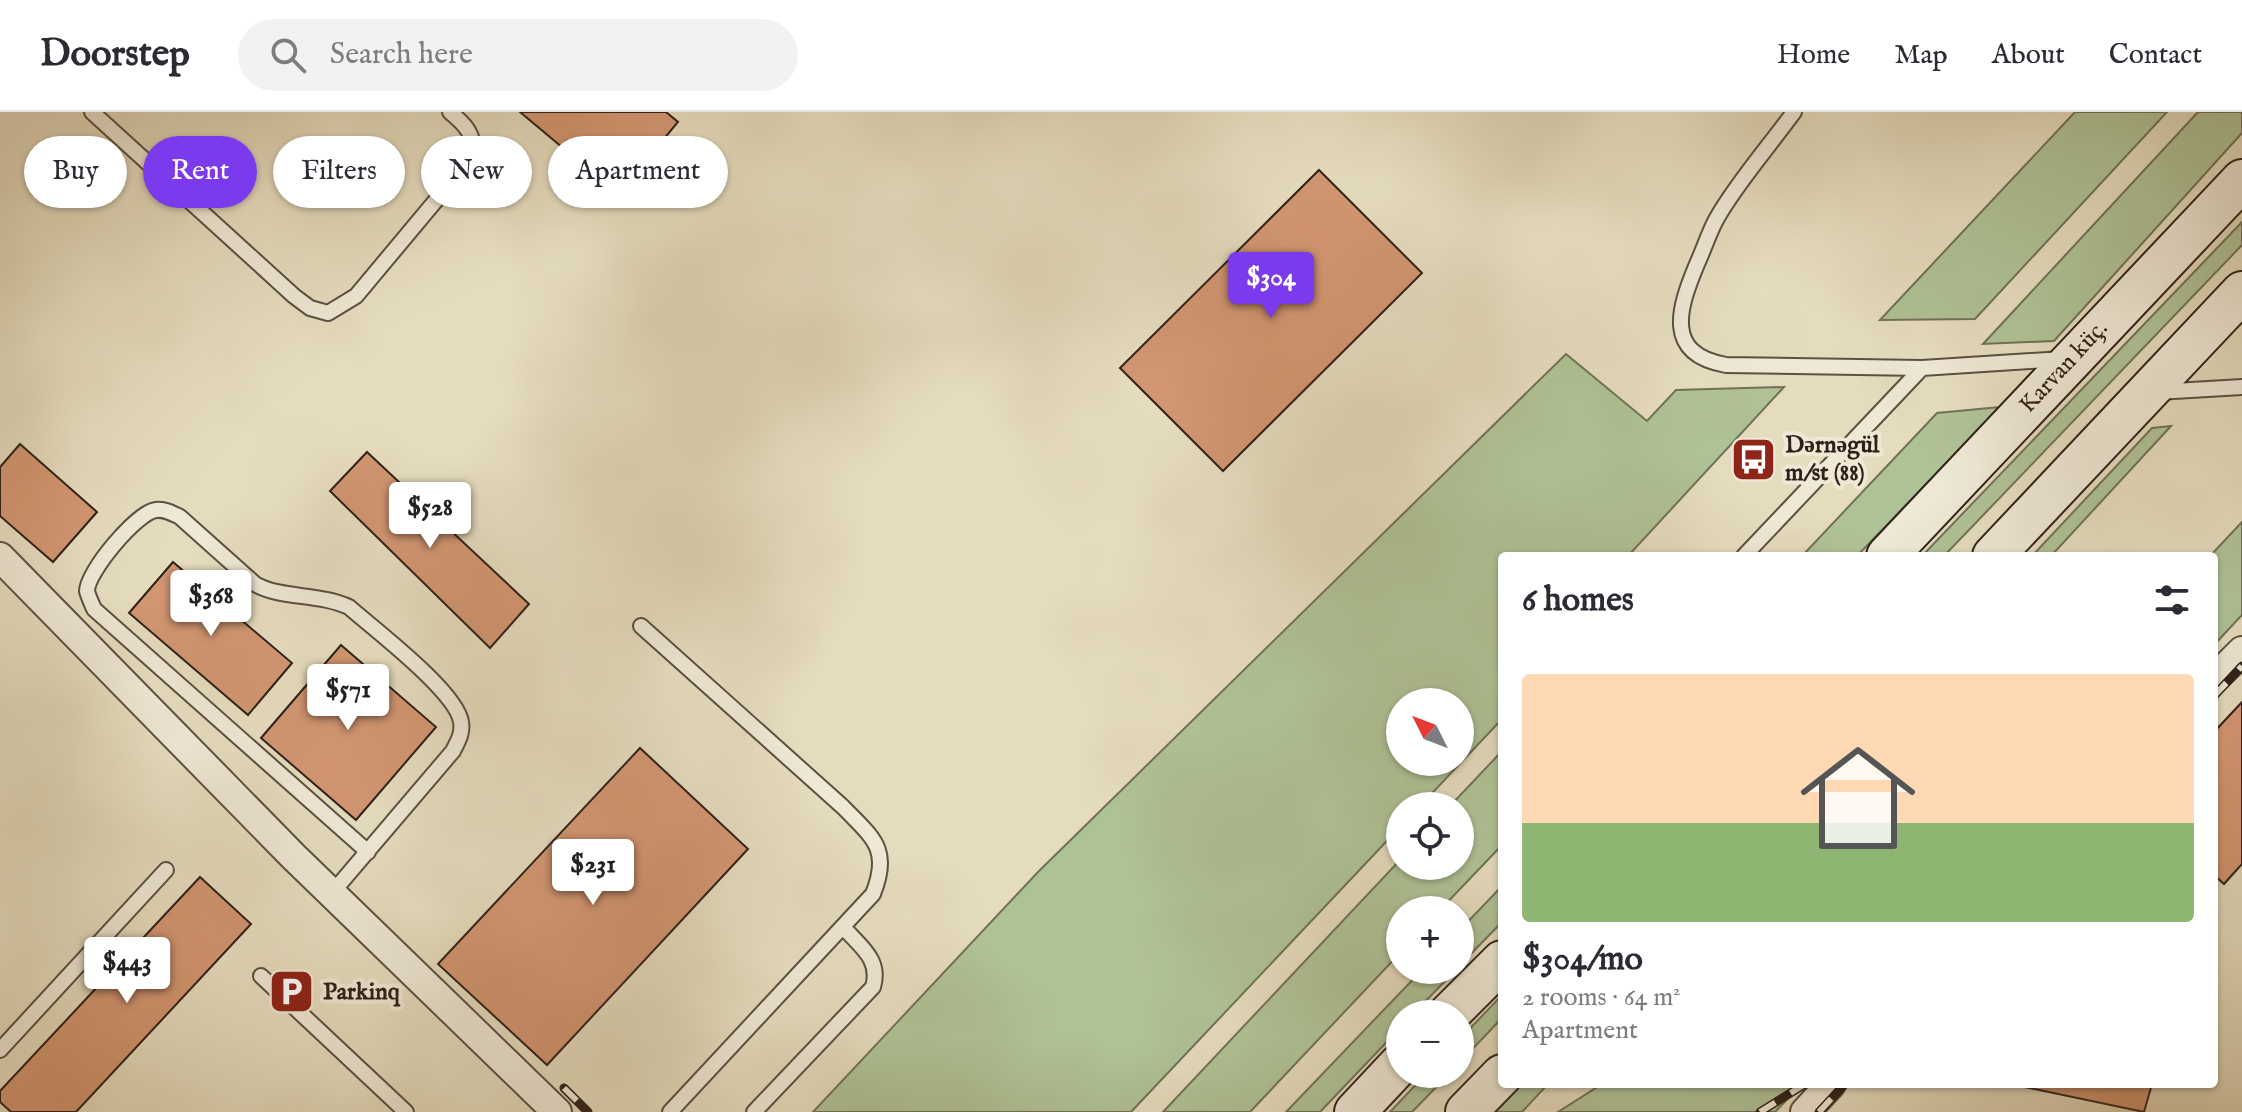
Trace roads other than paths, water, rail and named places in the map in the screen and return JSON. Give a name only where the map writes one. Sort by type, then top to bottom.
[{"type":"street","name":"Karvan küç.","points":[[1891,552],[2242,180]]},
{"type":"street","points":[[1997,552],[2242,292]]},
{"type":"street","points":[[0,557],[332,893],[557,1112]]},
{"type":"street","points":[[2218,675],[2242,651]]},
{"type":"street","points":[[1463,1000],[1498,965]]},
{"type":"street","points":[[1355,1112],[1386,1079]]},
{"type":"street","points":[[1466,1112],[1498,1079]]},
{"type":"street","points":[[1805,1112],[1827,1088]]},
{"type":"lane","points":[[92,112],[294,296],[310,308],[328,313],[356,296],[473,156],[474,142],[465,124],[450,112]]},
{"type":"lane","points":[[1794,112],[1717,218],[1684,297],[1680,320],[1683,339],[1693,352],[1709,362],[1726,365],[1922,368],[2072,359]]},
{"type":"lane","points":[[1748,552],[1922,368]]},
{"type":"lane","points":[[2145,393],[2242,387]]},
{"type":"lane","points":[[332,893],[368,852],[453,751],[461,736],[461,721],[455,704],[349,607],[332,599],[266,590],[255,584],[180,517],[167,511],[153,510],[139,518],[93,573],[87,591],[94,609],[368,852]]},
{"type":"lane","points":[[641,626],[873,838],[882,854],[880,877],[873,894],[670,1112]]},
{"type":"lane","points":[[0,1050],[166,870]]},
{"type":"lane","points":[[754,1112],[873,987],[876,975],[873,961],[844,928]]},
{"type":"lane","points":[[261,976],[406,1112]]},
{"type":"railway","points":[[2218,692],[2242,666]]},
{"type":"railway","points":[[564,1088],[588,1112]]},
{"type":"railway","points":[[1760,1112],[1799,1088]]},
{"type":"railway","points":[[1819,1112],[1841,1088]]},
{"type":"place","name":"Dərnəgül m/st (88)","points":[[1754,459]]},
{"type":"place","name":"Parkinq","points":[[292,992]]}]
